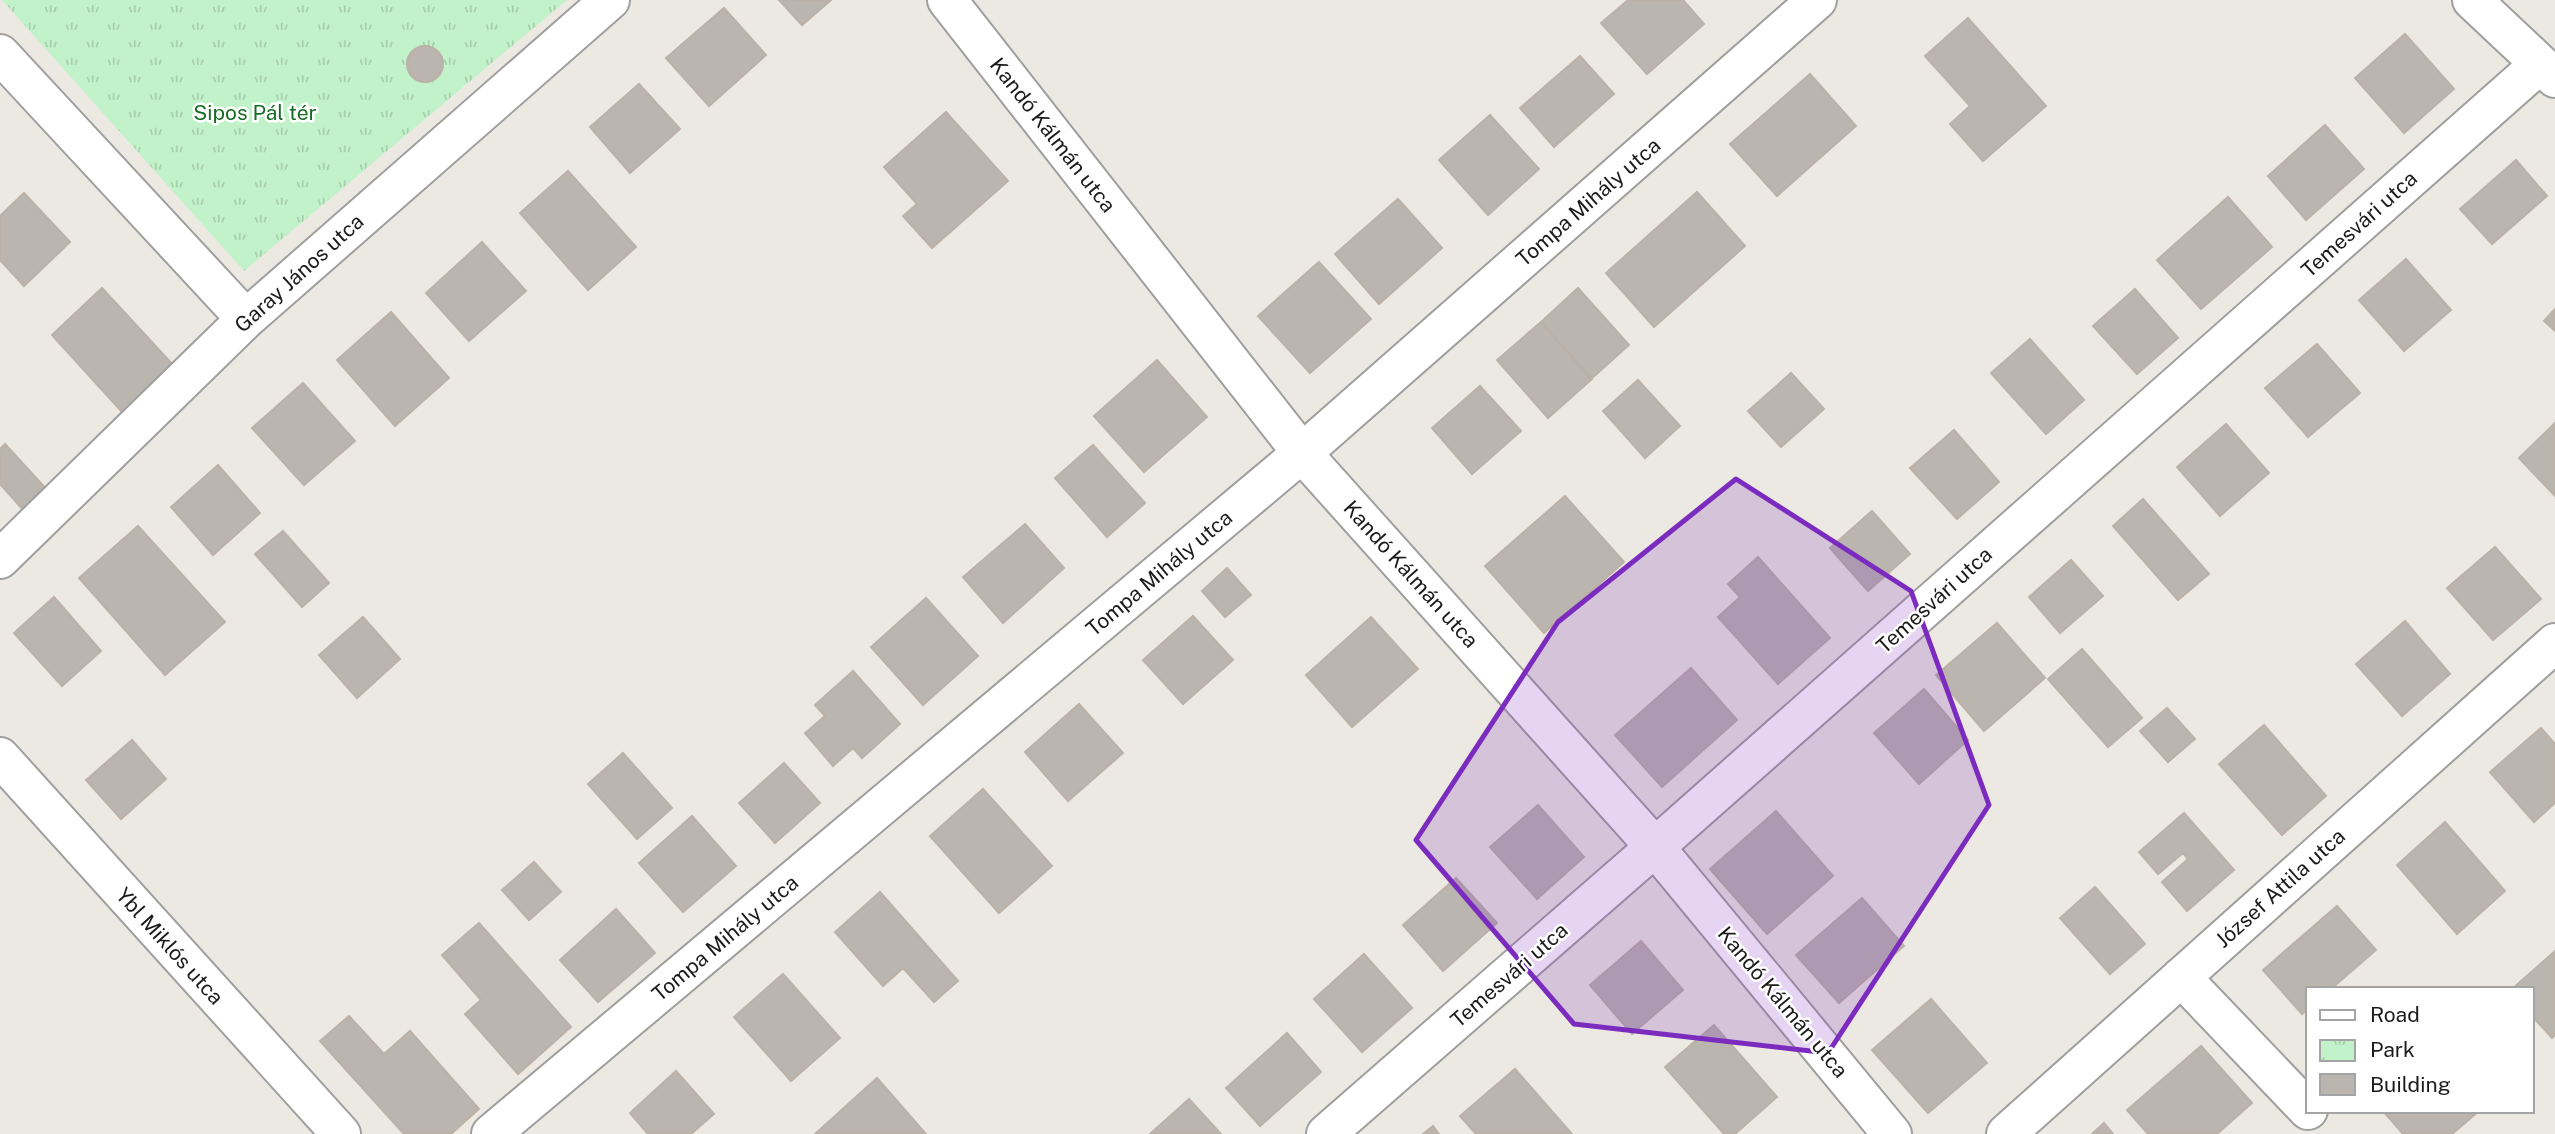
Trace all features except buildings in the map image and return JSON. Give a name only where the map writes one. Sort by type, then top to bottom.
[{"type":"street","name":"Garay János utca","points":[[0,559],[246,319],[610,0]]},
{"type":"street","name":"Kandó Kálmán utca","points":[[947,0],[1302,453],[1656,847],[1892,1134]]},
{"type":"street","name":"Tompa Mihály utca","points":[[491,1134],[1302,453],[1817,0]]},
{"type":"street","points":[[2472,0],[2547,71]]},
{"type":"street","points":[[0,54],[246,319]]},
{"type":"street","name":"Temesvári utca","points":[[1326,1134],[2547,71]]},
{"type":"street","name":"József Attila utca","points":[[2006,1134],[2555,643]]},
{"type":"street","name":"Ybl Miklós utca","points":[[0,757],[341,1134]]},
{"type":"street","points":[[2181,977],[2306,1108]]},
{"type":"street","points":[[2311,1113],[2331,1134]]},
{"type":"highlighted area","points":[[1736,479],[1911,591],[1989,805],[1828,1053],[1574,1024],[1416,840],[1558,622]]},
{"type":"green space","name":"Sipos Pál tér","points":[[2,0],[567,0],[244,271]]}]
